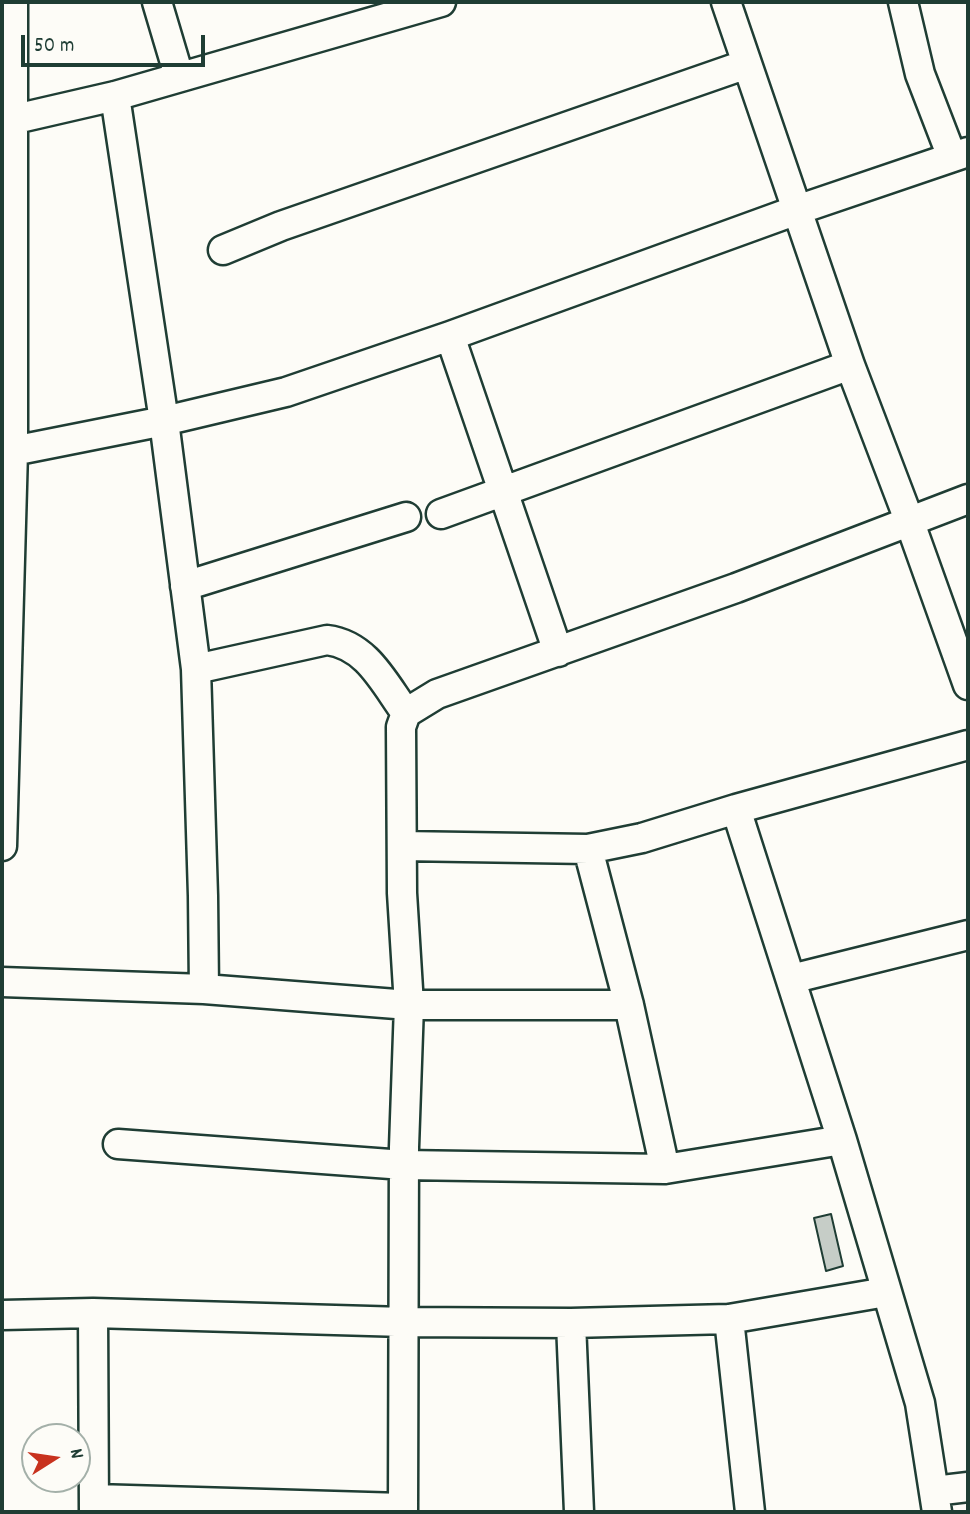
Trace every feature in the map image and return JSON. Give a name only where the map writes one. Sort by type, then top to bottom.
[{"type":"street","points":[[2,846],[13,2]]},
{"type":"street","points":[[157,2],[179,76]]},
{"type":"street","points":[[12,120],[115,96],[441,2]]},
{"type":"street","points":[[726,2],[849,365],[909,520],[968,685]]},
{"type":"street","points":[[7,455],[286,392],[450,336],[797,210],[960,155],[920,74],[902,2]]},
{"type":"street","points":[[223,250],[281,226],[747,64]]},
{"type":"street","points":[[115,96],[164,421],[195,669],[204,989]]},
{"type":"street","points":[[450,336],[558,652]]},
{"type":"street","points":[[441,514],[849,365]]},
{"type":"street","points":[[93,1313],[95,1506],[402,1510],[404,1165],[410,1005],[402,893],[401,727],[406,713],[437,694],[736,588],[968,499]]},
{"type":"street","points":[[185,586],[406,517]]},
{"type":"street","points":[[195,669],[327,639],[342,642],[367,659],[406,713]]},
{"type":"street","points":[[402,846],[588,849],[642,838],[736,809],[968,745]]},
{"type":"street","points":[[736,809],[842,1140],[920,1403],[936,1501],[968,1487]]},
{"type":"street","points":[[588,849],[629,1005],[665,1169]]},
{"type":"street","points":[[791,979],[968,935]]},
{"type":"street","points":[[2,982],[204,989],[410,1005],[629,1005]]},
{"type":"street","points":[[118,1144],[404,1165],[665,1169],[842,1140]]},
{"type":"street","points":[[2,1315],[93,1313],[404,1322],[571,1323],[730,1319],[886,1292]]},
{"type":"street","points":[[730,1319],[750,1512]]},
{"type":"street","points":[[571,1323],[579,1512]]},
{"type":"building","points":[[831,1214],[843,1266],[826,1271],[814,1218]]}]
